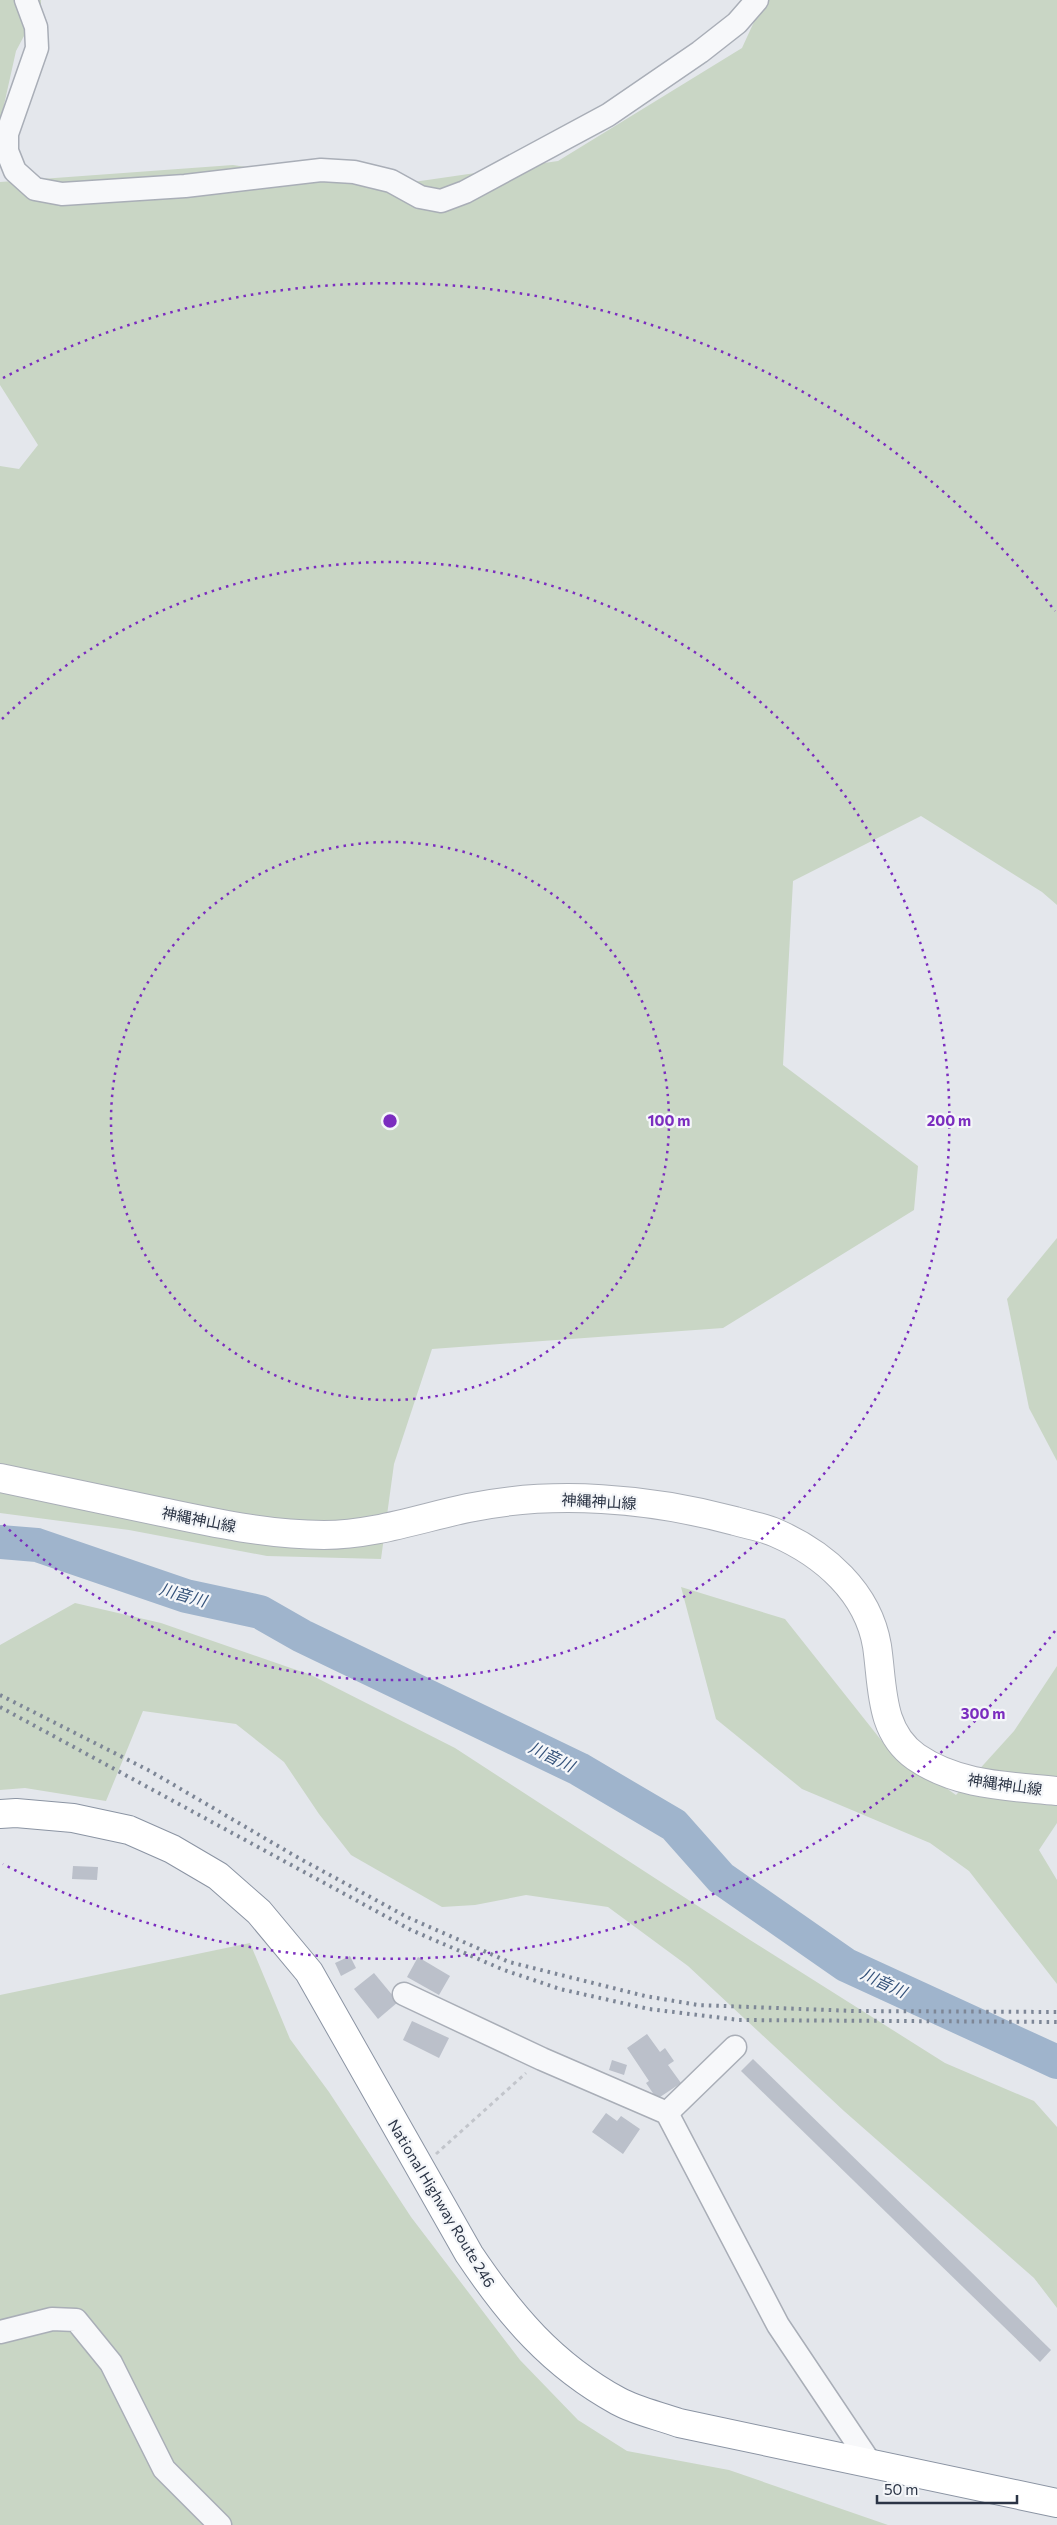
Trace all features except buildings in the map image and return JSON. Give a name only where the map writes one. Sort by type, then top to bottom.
[{"type":"main road","name":"神縄神山線","points":[[0,1478],[266,1532],[326,1535],[369,1531],[471,1507],[514,1501],[559,1499],[635,1503],[702,1512],[774,1532],[819,1557],[847,1582],[867,1613],[877,1644],[881,1692],[890,1727],[914,1756],[942,1771],[977,1783],[1057,1791]]},
{"type":"main road","name":"National Highway Route 246","points":[[0,1814],[16,1813],[73,1818],[129,1830],[172,1849],[218,1876],[259,1912],[309,1972],[464,2245],[499,2297],[533,2337],[574,2373],[619,2402],[679,2423],[1057,2503]]},
{"type":"street","points":[[26,0],[36,27],[37,48],[7,134],[7,151],[15,171],[35,189],[62,194],[184,186],[321,170],[354,172],[391,181],[420,197],[442,201],[465,192],[608,115],[700,52],[737,23],[757,0]]},
{"type":"street","points":[[404,1994],[542,2059],[667,2113],[778,2325],[871,2464]]},
{"type":"street","points":[[667,2113],[735,2047]]},
{"type":"street","points":[[0,2332],[52,2319],[76,2320],[111,2363],[164,2468],[220,2525]]},
{"type":"path","points":[[430,2160],[542,2059]]},
{"type":"green space","points":[[0,0],[41,0],[41,4],[16,51],[0,123]]},
{"type":"green space","points":[[764,0],[1057,0],[1057,905],[1042,892],[921,816],[793,881],[783,1065],[918,1166],[914,1210],[723,1328],[432,1349],[394,1464],[381,1559],[267,1556],[129,1530],[0,1513],[0,466],[19,469],[38,445],[0,385],[0,182],[233,165],[379,187],[558,161],[742,48]]},
{"type":"green space","points":[[1057,1238],[1057,1461],[1029,1408],[1007,1299]]},
{"type":"green space","points":[[681,1587],[785,1619],[885,1745],[956,1795],[1014,1731],[1057,1666],[1057,1823],[1039,1850],[1057,1880],[1057,1984],[969,1871],[930,1843],[802,1789],[716,1719]]},
{"type":"green space","points":[[75,1603],[161,1623],[311,1675],[455,1748],[750,1940],[945,2063],[1034,2101],[1057,2127],[1057,2308],[1034,2278],[844,2111],[688,1966],[608,1907],[526,1895],[475,1905],[442,1907],[351,1855],[319,1814],[284,1762],[236,1724],[143,1711],[106,1801],[25,1788],[0,1790],[0,1645]]},
{"type":"green space","points":[[250,1943],[290,2039],[329,2092],[411,2217],[520,2360],[578,2420],[627,2451],[729,2470],[888,2525],[0,2525],[0,1995]]},
{"type":"waterway","name":"川音川","points":[[0,1542],[37,1545],[186,1596],[260,1612],[302,1636],[579,1769],[674,1825],[721,1878],[846,1965],[1057,2062]]},
{"type":"railway","points":[[0,1695],[150,1771],[295,1856],[407,1917],[509,1962],[645,1996],[698,2005],[854,2011],[1057,2012]]},
{"type":"railway","points":[[0,1707],[411,1930],[504,1970],[560,1989],[649,2009],[739,2020],[1057,2022]]}]
